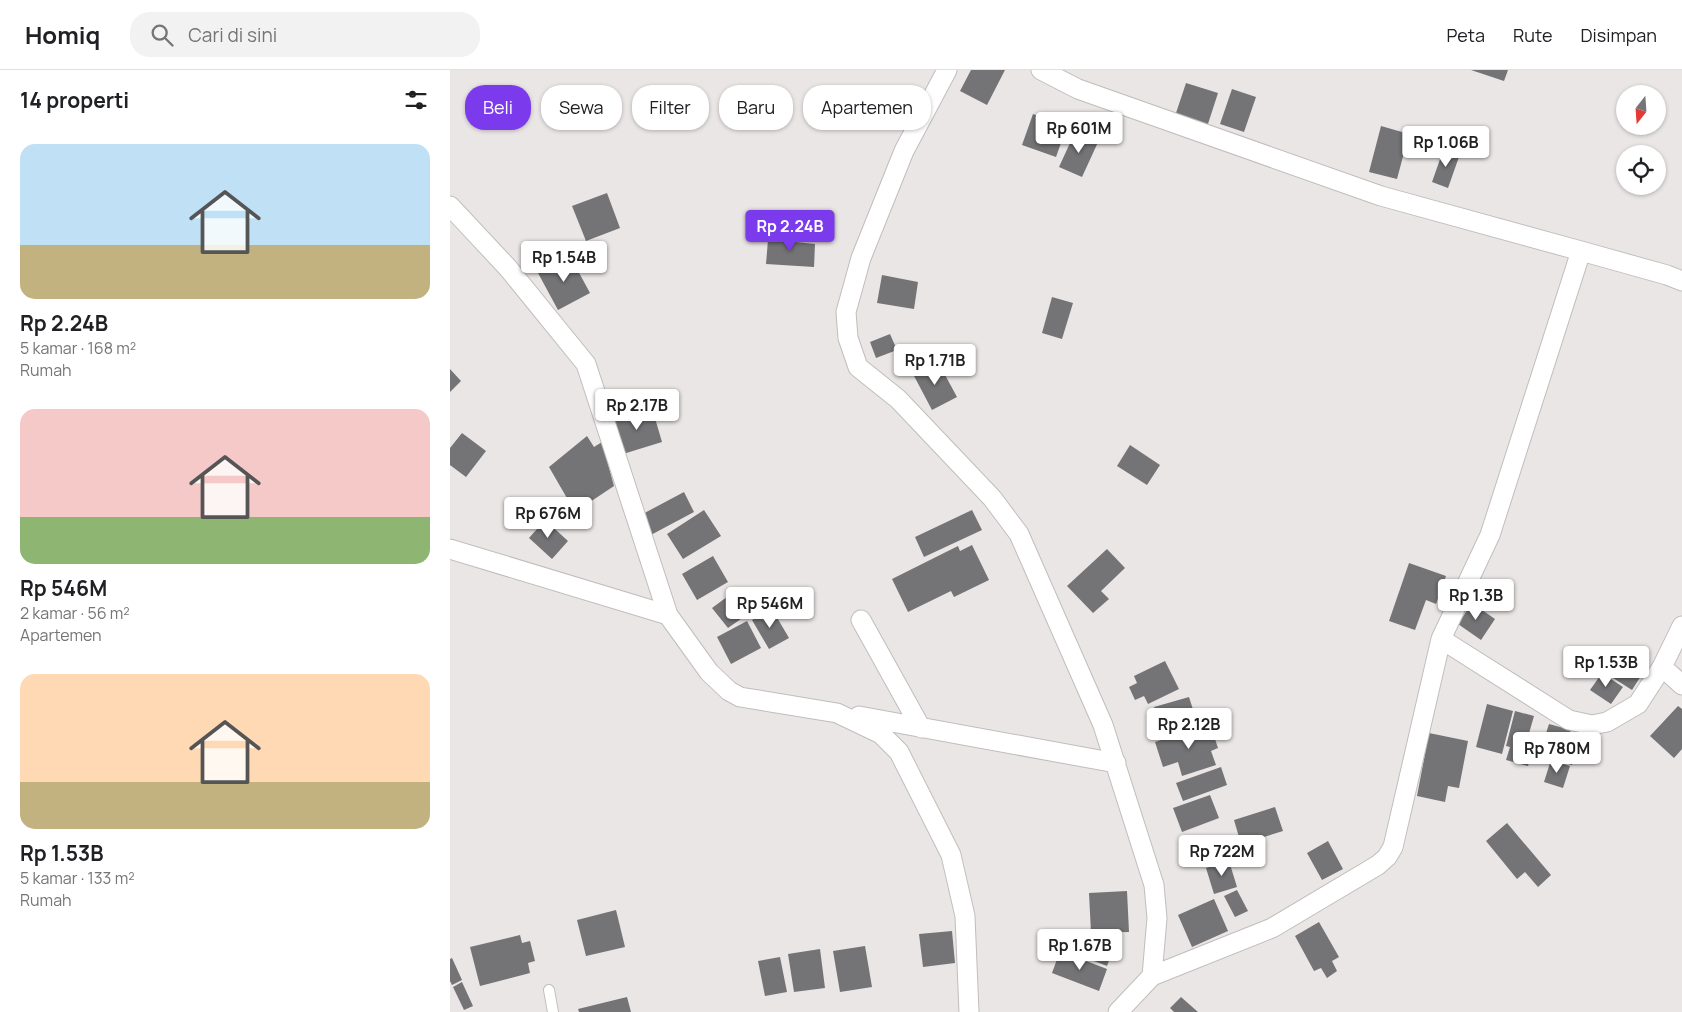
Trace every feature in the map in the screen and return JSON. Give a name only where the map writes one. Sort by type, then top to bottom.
[{"type":"street","points":[[947,70],[904,151],[861,258],[846,312],[848,338],[858,368],[898,399],[992,498],[1019,534],[1104,725],[1154,885],[1157,918],[1152,976]]},
{"type":"street","points":[[1041,70],[1078,89],[1381,196],[1667,275],[1682,282]]},
{"type":"street","points":[[450,206],[508,268],[586,364],[668,615],[709,672],[729,691],[740,697],[1116,763]]},
{"type":"street","points":[[1118,1012],[1152,976],[1272,928],[1387,858],[1393,847],[1441,639],[1490,535],[1581,251]]},
{"type":"street","points":[[450,548],[668,615]]},
{"type":"street","points":[[861,620],[921,728]]},
{"type":"street","points":[[1441,639],[1569,720],[1592,725],[1607,722],[1638,704],[1662,667],[1682,626]]},
{"type":"street","points":[[1662,667],[1682,685]]},
{"type":"street","points":[[837,713],[881,734],[899,752],[951,855],[965,916],[969,1012]]},
{"type":"lane","points":[[549,990],[554,1012]]},
{"type":"building","points":[[971,70],[1005,70],[987,105],[960,91]]},
{"type":"building","points":[[1471,70],[1508,70],[1504,81]]},
{"type":"building","points":[[1186,83],[1218,93],[1206,130],[1174,119]]},
{"type":"building","points":[[1232,89],[1256,97],[1244,132],[1220,124]]},
{"type":"building","points":[[1033,114],[1067,126],[1056,157],[1022,145]]},
{"type":"building","points":[[1381,126],[1409,134],[1397,179],[1369,172]]},
{"type":"building","points":[[1076,130],[1099,140],[1082,177],[1059,167]]},
{"type":"building","points":[[1444,148],[1460,154],[1448,188],[1432,182]]},
{"type":"building","points":[[607,193],[620,228],[586,241],[572,206]]},
{"type":"building","points":[[777,234],[795,235],[795,242],[815,244],[814,267],[766,264],[768,240],[776,241]]},
{"type":"building","points":[[570,256],[590,293],[558,310],[538,273]]},
{"type":"building","points":[[882,275],[918,282],[914,309],[877,303]]},
{"type":"building","points":[[1052,297],[1073,303],[1062,339],[1042,333]]},
{"type":"building","points":[[890,334],[897,350],[876,358],[870,342]]},
{"type":"building","points":[[938,362],[957,397],[932,410],[913,374]]},
{"type":"building","points":[[450,369],[461,381],[450,392]]},
{"type":"building","points":[[652,408],[662,442],[623,454],[612,420]]},
{"type":"building","points":[[462,433],[486,451],[466,477],[450,465],[450,448]]},
{"type":"building","points":[[587,436],[594,447],[602,442],[614,486],[575,512],[549,467]]},
{"type":"building","points":[[1130,445],[1160,465],[1147,485],[1117,466]]},
{"type":"building","points":[[684,492],[694,512],[647,537],[637,517]]},
{"type":"building","points":[[704,510],[721,536],[683,559],[667,534]]},
{"type":"building","points":[[972,510],[982,530],[924,557],[915,537]]},
{"type":"building","points":[[545,520],[568,541],[552,559],[529,538]]},
{"type":"building","points":[[972,545],[989,580],[954,597],[951,591],[908,612],[892,579],[958,546],[960,551]]},
{"type":"building","points":[[1107,549],[1125,568],[1101,591],[1109,599],[1093,613],[1067,586]]},
{"type":"building","points":[[713,556],[728,582],[697,600],[682,574]]},
{"type":"building","points":[[1409,563],[1446,576],[1436,604],[1426,600],[1415,630],[1389,621]]},
{"type":"building","points":[[739,588],[755,609],[728,628],[712,608]]},
{"type":"building","points":[[1472,603],[1495,619],[1481,640],[1458,624]]},
{"type":"building","points":[[772,609],[789,638],[769,649],[752,620]]},
{"type":"building","points":[[747,621],[761,648],[731,664],[717,637]]},
{"type":"building","points":[[1600,650],[1631,670],[1636,662],[1646,668],[1632,690],[1591,664]]},
{"type":"building","points":[[1165,661],[1179,689],[1148,704],[1144,696],[1135,700],[1129,687],[1137,683],[1134,676]]},
{"type":"building","points":[[1602,673],[1623,687],[1611,704],[1590,690]]},
{"type":"building","points":[[1189,697],[1197,722],[1162,732],[1154,707]]},
{"type":"building","points":[[1487,704],[1513,711],[1502,754],[1476,747]]},
{"type":"building","points":[[1678,706],[1682,709],[1682,749],[1674,758],[1650,736]]},
{"type":"building","points":[[1515,711],[1534,716],[1526,744],[1533,746],[1528,766],[1506,760],[1510,747],[1506,746]]},
{"type":"building","points":[[1210,724],[1218,748],[1211,751],[1216,765],[1182,776],[1178,762],[1163,767],[1155,742]]},
{"type":"building","points":[[1549,724],[1571,730],[1568,739],[1578,742],[1572,765],[1539,755]]},
{"type":"building","points":[[1429,733],[1468,741],[1459,788],[1448,786],[1445,802],[1417,796]]},
{"type":"building","points":[[1551,760],[1570,766],[1563,788],[1544,782]]},
{"type":"building","points":[[1221,767],[1227,785],[1183,801],[1176,783]]},
{"type":"building","points":[[1210,795],[1219,818],[1182,832],[1173,808]]},
{"type":"building","points":[[1275,807],[1283,831],[1241,844],[1234,820]]},
{"type":"building","points":[[1507,823],[1551,875],[1538,887],[1525,872],[1517,879],[1486,841]]},
{"type":"building","points":[[1328,841],[1343,869],[1322,880],[1307,853]]},
{"type":"building","points":[[1229,861],[1237,887],[1214,894],[1206,868]]},
{"type":"building","points":[[1237,890],[1248,911],[1235,917],[1224,896]]},
{"type":"building","points":[[1127,891],[1129,932],[1091,933],[1089,893]]},
{"type":"building","points":[[1214,899],[1228,931],[1192,947],[1178,915]]},
{"type":"building","points":[[616,910],[625,947],[586,956],[577,920]]},
{"type":"building","points":[[1319,922],[1339,957],[1332,961],[1337,971],[1327,978],[1321,968],[1314,971],[1295,936]]},
{"type":"building","points":[[1067,929],[1114,947],[1107,966],[1060,948]]},
{"type":"building","points":[[952,931],[955,963],[923,967],[919,934]]},
{"type":"building","points":[[520,935],[522,943],[530,941],[535,961],[528,963],[530,973],[480,986],[470,947]]},
{"type":"building","points":[[865,946],[872,987],[840,992],[833,951]]},
{"type":"building","points":[[820,949],[825,988],[794,992],[788,954]]},
{"type":"building","points":[[1060,951],[1107,969],[1099,991],[1052,973]]},
{"type":"building","points":[[780,957],[787,992],[765,996],[758,961]]},
{"type":"building","points":[[452,958],[462,980],[452,985],[450,981],[450,959]]},
{"type":"building","points":[[462,982],[473,1006],[464,1010],[453,987]]},
{"type":"building","points":[[627,997],[631,1012],[579,1012],[578,1009]]},
{"type":"building","points":[[1181,997],[1198,1012],[1174,1012],[1170,1008]]}]
